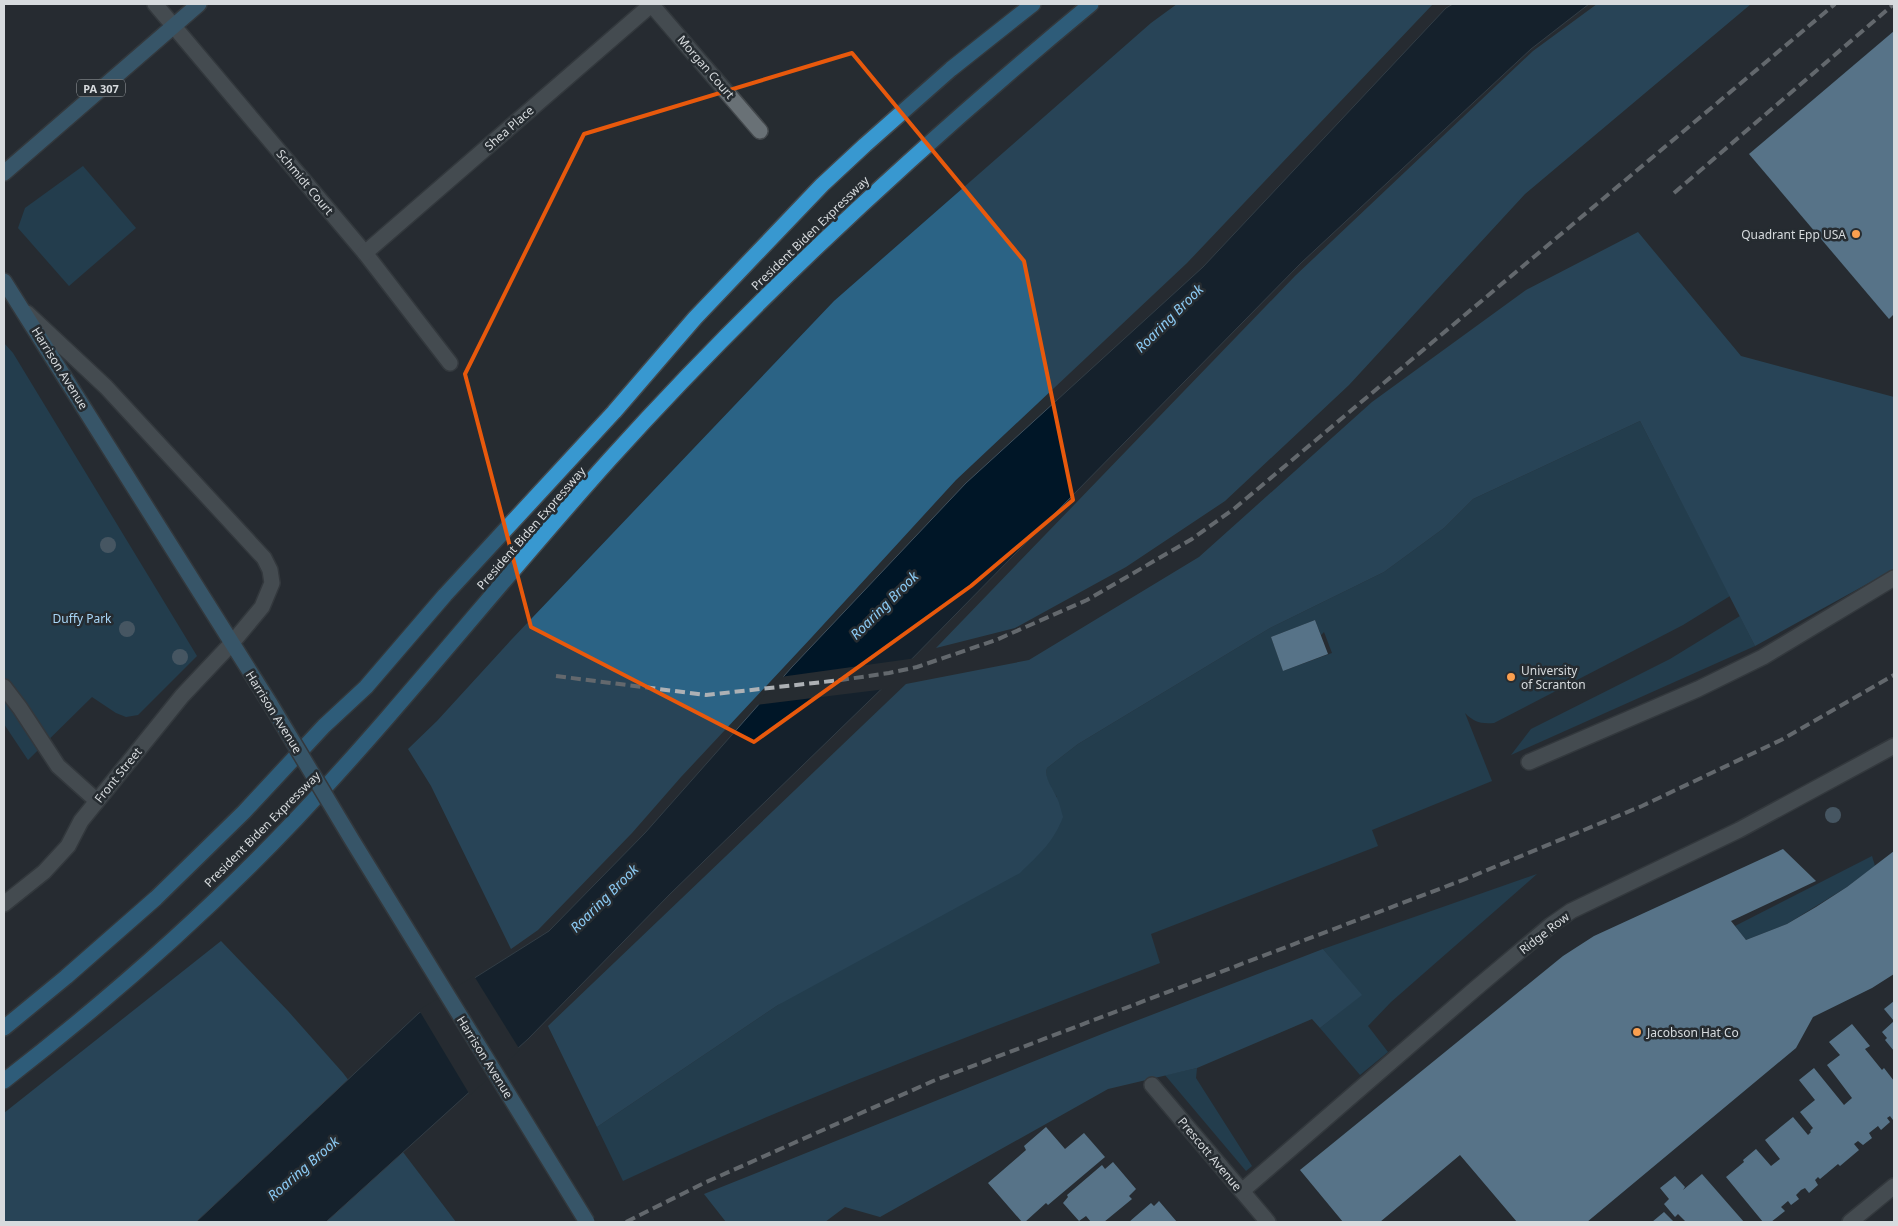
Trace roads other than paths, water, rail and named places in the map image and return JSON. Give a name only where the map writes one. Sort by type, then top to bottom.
[{"type":"highway","name":"President Biden Expressway","points":[[4,1028],[66,977],[156,898],[244,812],[324,726],[366,687],[465,573],[614,412],[695,318],[822,185],[865,144],[951,69],[1032,4]]},
{"type":"highway","name":"President Biden Expressway","points":[[4,1081],[73,1027],[119,987],[259,858],[376,731],[616,452],[778,284],[909,160],[998,81],[1091,4]]},
{"type":"main road","name":"PA 307","points":[[4,173],[199,4]]},
{"type":"main road","name":"Harrison Avenue","points":[[4,281],[271,705],[586,1222]]},
{"type":"street","name":"Schmidt Court","points":[[155,4],[365,253],[450,363]]},
{"type":"street","name":"Morgan Court","points":[[652,4],[760,130]]},
{"type":"street","name":"Shea Place","points":[[365,253],[652,4]]},
{"type":"street","name":"Front Street","points":[[4,904],[44,872],[68,846],[81,821],[97,801],[195,681],[232,643],[262,607],[272,583],[270,570],[264,558],[106,387],[23,310]]},
{"type":"street","points":[[1529,762],[1698,689],[1763,657],[1894,578]]},
{"type":"street","points":[[4,687],[58,766],[97,801]]},
{"type":"street","name":"Ridge Row","points":[[1242,1191],[1476,989],[1570,911],[1739,830],[1894,746]]},
{"type":"street","name":"Prescott Avenue","points":[[1152,1085],[1268,1222]]},
{"type":"street","points":[[1850,1222],[1894,1186]]},
{"type":"water","name":"Roaring Brook","points":[[1453,4],[1589,4],[1531,49],[1301,263],[899,672],[670,894],[528,1039],[326,1222],[196,1222],[419,1013],[549,931],[645,833],[792,667],[966,483],[1203,267],[1446,8]]},
{"type":"railway","points":[[556,676],[706,695],[841,680],[917,667],[996,640],[1087,600],[1192,539],[1235,508],[1835,4]]},
{"type":"railway","points":[[1674,193],[1894,4]]},
{"type":"railway","points":[[626,1222],[704,1183],[933,1081],[1463,880],[1642,806],[1781,740],[1894,675]]},
{"type":"place","name":"Quadrant Epp USA","points":[[1856,234]]},
{"type":"place","name":"University of Scranton","points":[[1511,677]]},
{"type":"place","name":"Jacobson Hat Co","points":[[1637,1032]]},
{"type":"park label","name":"Duffy Park","points":[[82,618]]}]
